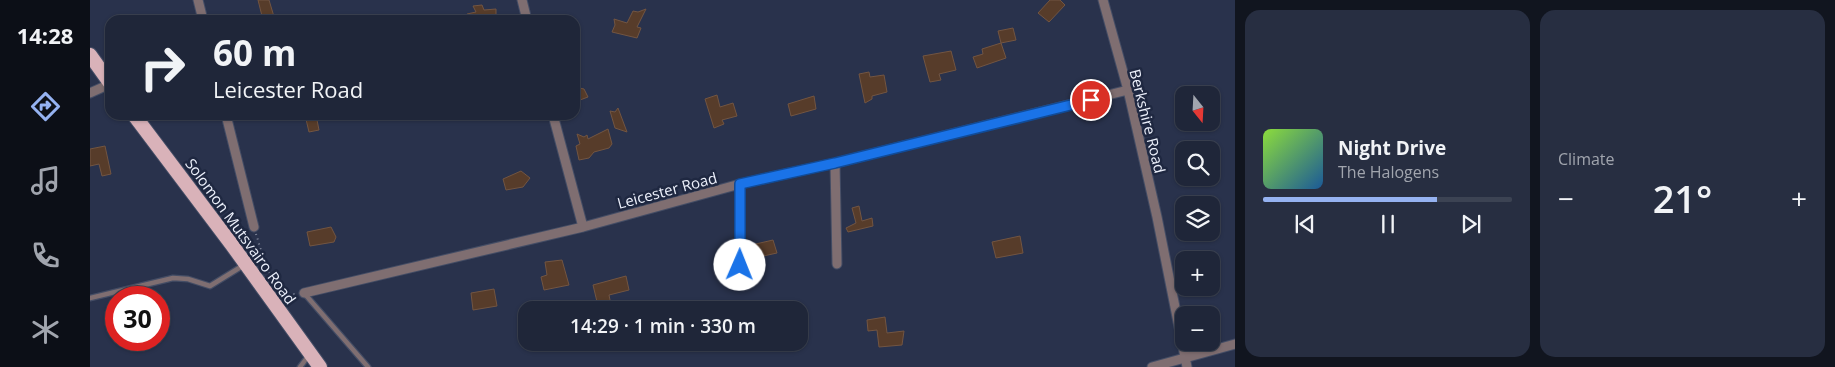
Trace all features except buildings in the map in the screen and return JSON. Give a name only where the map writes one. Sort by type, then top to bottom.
[{"type":"highway","points":[[90,55],[105,76]]},
{"type":"highway","name":"Solomon Mutsvairo Road","points":[[138,120],[246,264],[320,367]]},
{"type":"street","points":[[198,0],[202,15]]},
{"type":"street","points":[[522,0],[526,15]]},
{"type":"street","name":"Berkshire Road","points":[[1103,0],[1128,90],[1157,217],[1187,367]]},
{"type":"street","points":[[90,93],[105,86]]},
{"type":"street","name":"Leicester Road","points":[[304,293],[583,227],[740,184],[835,163],[1128,90]]},
{"type":"street","points":[[227,120],[254,228]]},
{"type":"street","points":[[554,120],[583,227]]},
{"type":"street","points":[[835,163],[837,264]]},
{"type":"street","points":[[740,184],[740,265]]},
{"type":"street","points":[[1152,367],[1235,344]]},
{"type":"lane","points":[[90,298],[173,278],[188,279],[210,286],[246,264]]},
{"type":"lane","points":[[304,293],[368,367]]},
{"type":"lane","points":[[300,367],[310,354]]},
{"type":"path","points":[[254,228],[274,283],[282,290],[292,294],[304,293]]},
{"type":"route","points":[[740,265],[740,184],[835,163],[1091,100]]}]
